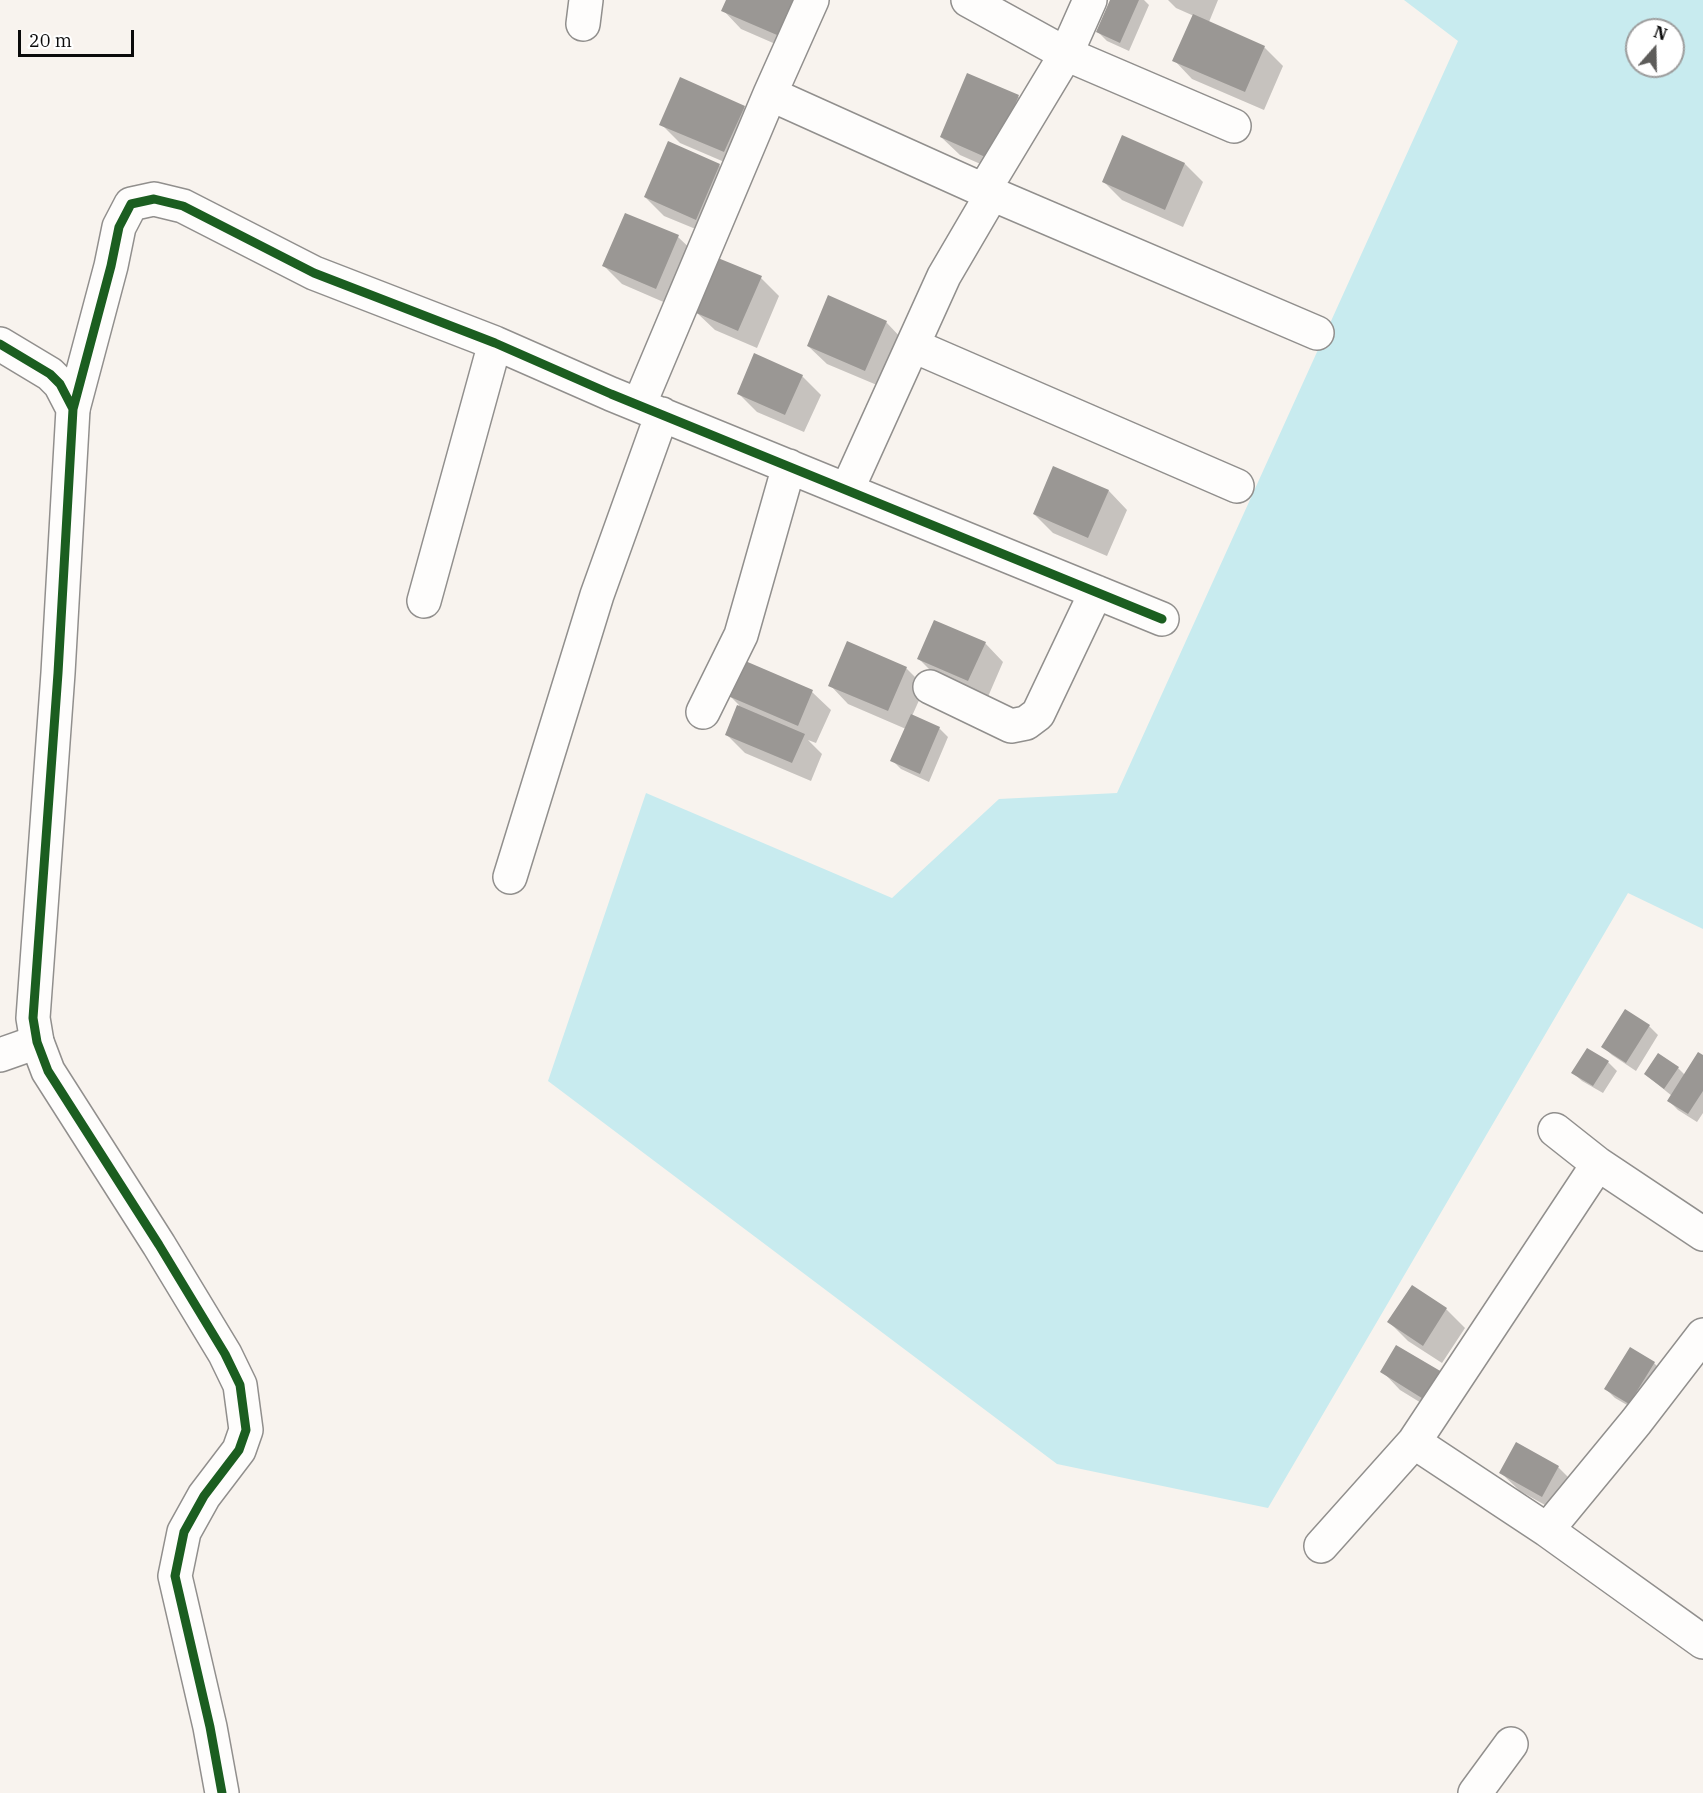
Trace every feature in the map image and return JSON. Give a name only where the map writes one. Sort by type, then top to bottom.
[{"type":"street","points":[[510,877],[597,595],[650,410],[770,94],[812,0]]},
{"type":"street","points":[[968,0],[1066,54],[1234,126]]},
{"type":"street","points":[[847,490],[944,276],[988,192],[1066,54],[1090,0]]},
{"type":"street","points":[[770,94],[988,192],[1317,333]]},
{"type":"street","points":[[222,1793],[210,1727],[175,1576],[184,1532],[204,1496],[239,1450],[246,1430],[240,1385],[225,1354],[159,1245],[48,1071],[37,1042],[33,1018],[58,673],[73,409],[111,266],[119,227],[131,204],[154,199],[183,206],[314,273],[495,343],[650,410],[1162,619]]},
{"type":"street","points":[[424,601],[495,343]]},
{"type":"street","points":[[0,344],[50,374],[60,384],[73,409]]},
{"type":"street","points":[[914,346],[1237,486]]},
{"type":"street","points":[[703,712],[741,635],[789,466]]},
{"type":"street","points":[[930,687],[1011,726],[1026,723],[1038,714],[1096,592]]},
{"type":"street","points":[[0,1055],[37,1042]]},
{"type":"street","points":[[1555,1130],[1598,1164],[1703,1234]]},
{"type":"street","points":[[1321,1545],[1414,1442],[1598,1164]]},
{"type":"street","points":[[1547,1530],[1636,1422],[1703,1335]]},
{"type":"street","points":[[1414,1442],[1547,1530],[1703,1641]]},
{"type":"street","points":[[1475,1793],[1511,1744]]},
{"type":"water","points":[[1404,0],[1703,0],[1703,929],[1628,893],[1268,1508],[1057,1464],[548,1081],[646,793],[892,898],[999,799],[1117,793],[1458,41]]},
{"type":"building","points":[[726,0],[801,0],[784,38],[721,11]]},
{"type":"building","points":[[1110,0],[1139,0],[1120,43],[1096,32]]},
{"type":"building","points":[[1193,14],[1265,46],[1245,92],[1172,61]]},
{"type":"building","points":[[967,73],[1019,95],[992,160],[940,137]]},
{"type":"building","points":[[680,77],[745,106],[724,152],[659,125]]},
{"type":"building","points":[[1122,135],[1185,163],[1165,210],[1102,182]]},
{"type":"building","points":[[668,141],[720,164],[696,220],[644,197]]},
{"type":"building","points":[[625,213],[679,235],[656,289],[602,266]]},
{"type":"building","points":[[718,258],[762,276],[738,331],[694,312]]},
{"type":"building","points":[[828,295],[887,321],[865,371],[807,346]]},
{"type":"building","points":[[754,353],[803,375],[785,415],[737,394]]},
{"type":"building","points":[[1053,466],[1109,490],[1088,538],[1033,514]]},
{"type":"building","points":[[934,620],[986,642],[968,681],[917,659]]},
{"type":"building","points":[[847,641],[907,667],[888,711],[828,686]]},
{"type":"building","points":[[743,660],[813,690],[798,726],[728,696]]},
{"type":"building","points":[[737,705],[805,734],[792,763],[725,735]]},
{"type":"building","points":[[911,714],[940,727],[920,774],[890,761]]},
{"type":"building","points":[[1625,1009],[1650,1025],[1626,1063],[1601,1047]]},
{"type":"building","points":[[1587,1048],[1609,1061],[1593,1086],[1571,1073]]},
{"type":"building","points":[[1698,1052],[1703,1055],[1703,1091],[1688,1114],[1667,1101]]},
{"type":"building","points":[[1658,1053],[1679,1067],[1664,1089],[1644,1074]]},
{"type":"building","points":[[1412,1285],[1447,1308],[1423,1346],[1387,1322]]},
{"type":"building","points":[[1396,1345],[1442,1372],[1425,1400],[1380,1372]]},
{"type":"building","points":[[1630,1347],[1655,1362],[1629,1404],[1604,1389]]},
{"type":"building","points":[[1516,1442],[1559,1466],[1542,1497],[1499,1473]]},
{"type":"cycle path","points":[[73,409],[111,266],[119,227],[131,204],[154,199],[183,206],[314,273],[495,343],[611,394],[1162,619]]},
{"type":"cycle path","points":[[0,344],[50,374],[60,384],[73,409],[58,673],[33,1018],[37,1042],[48,1071],[159,1245],[225,1354],[240,1385],[246,1430],[239,1450],[204,1496],[184,1532],[175,1576],[210,1727],[222,1793]]}]
